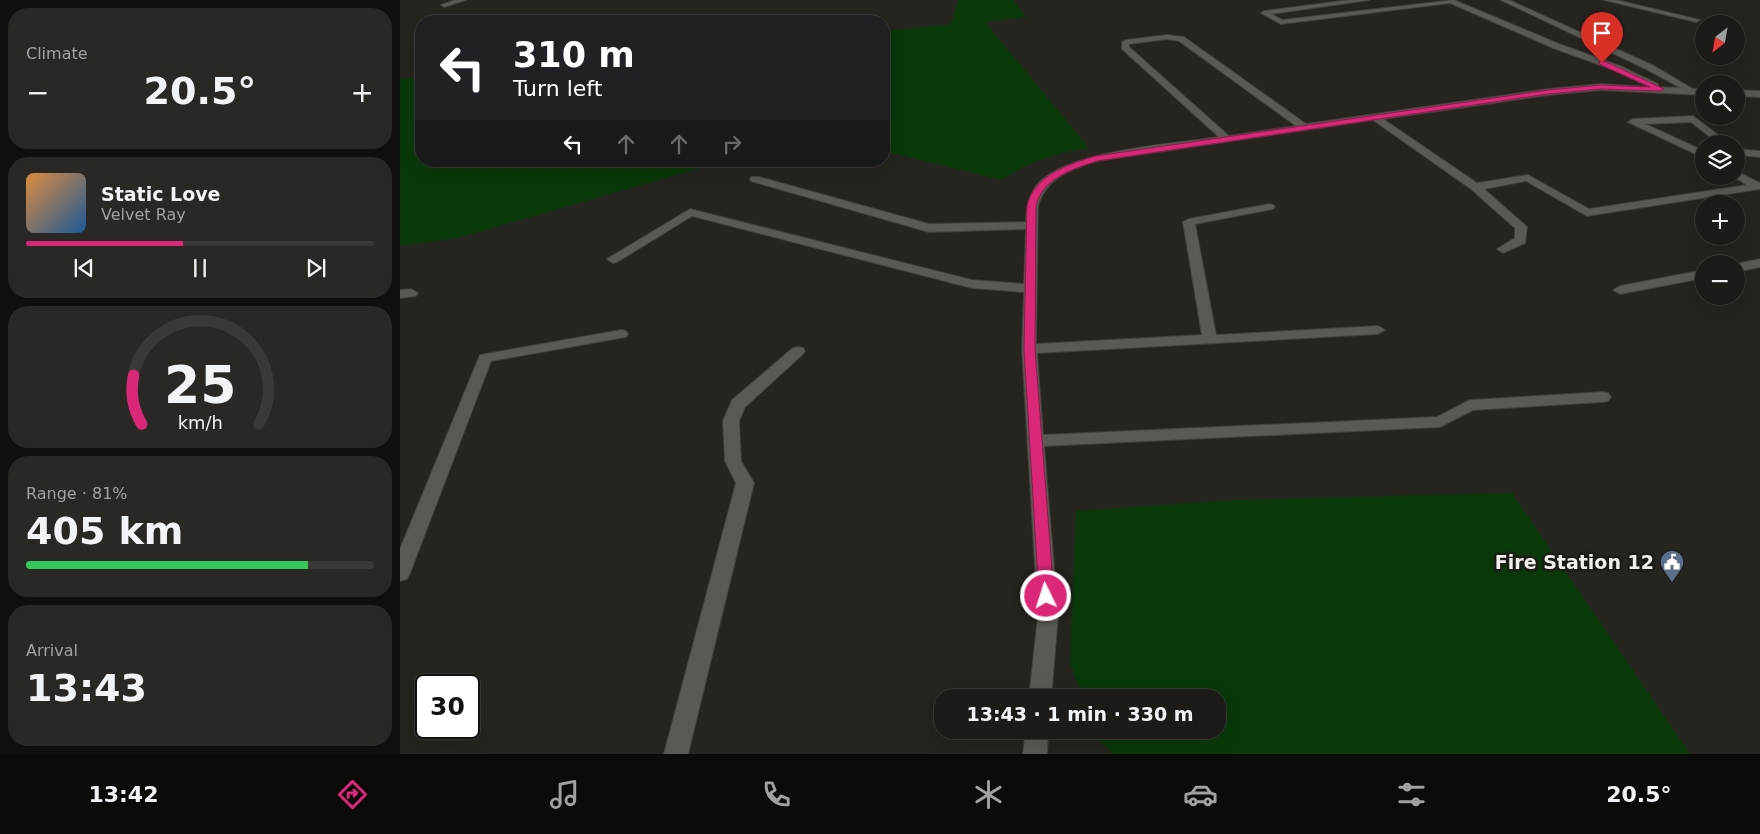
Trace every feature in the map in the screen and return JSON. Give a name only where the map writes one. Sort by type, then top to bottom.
[{"type":"street","points":[[444,5],[463,0]]},
{"type":"street","points":[[1366,0],[1264,13],[1281,22],[1449,0],[1556,46],[1617,68],[1661,89]]},
{"type":"street","points":[[1504,0],[1695,90]]},
{"type":"street","points":[[1607,0],[1695,20]]},
{"type":"street","points":[[1227,140],[1127,49],[1126,42],[1167,37],[1181,40],[1304,128]]},
{"type":"street","points":[[1041,689],[1048,616],[1029,349],[1032,206],[1034,197],[1039,189],[1056,174],[1096,158],[1566,90],[1601,87],[1695,91]]},
{"type":"street","points":[[1745,93],[1760,94]]},
{"type":"street","points":[[1374,117],[1475,187],[1521,227],[1521,240],[1503,249]]},
{"type":"street","points":[[1695,150],[1633,122],[1693,119],[1713,135]]},
{"type":"street","points":[[1745,153],[1760,154]]},
{"type":"street","points":[[1475,187],[1528,178],[1587,213],[1759,186]]},
{"type":"street","points":[[755,179],[929,228],[1032,225]]},
{"type":"street","points":[[1745,179],[1759,186]]},
{"type":"street","points":[[1210,340],[1189,222],[1269,207]]},
{"type":"street","points":[[613,258],[690,212],[972,284],[1030,289]]},
{"type":"street","points":[[1745,266],[1760,264]]},
{"type":"street","points":[[1620,290],[1695,276]]},
{"type":"street","points":[[1029,349],[1378,330]]},
{"type":"street","points":[[400,573],[485,358],[622,334]]},
{"type":"street","points":[[676,754],[745,484],[733,461],[731,421],[738,404],[798,351]]},
{"type":"street","points":[[1035,441],[1440,422],[1470,405],[1603,397]]},
{"type":"street","points":[[1035,754],[1036,739]]},
{"type":"green space","points":[[958,0],[1013,0],[1026,17],[985,22],[1089,148],[1066,152],[1033,163],[1002,180],[890,152],[890,30],[951,24]]},
{"type":"green space","points":[[415,78],[415,167],[704,167],[458,238],[400,246],[400,79]]},
{"type":"green space","points":[[1512,493],[1690,754],[1113,754],[1097,739],[1226,739],[1226,689],[1079,689],[1070,663],[1076,511],[1234,500]]},
{"type":"place","name":"Fire Station 12","points":[[1672,583]]},
{"type":"route","points":[[1046,596],[1029,349],[1032,206],[1034,197],[1046,181],[1068,168],[1096,158],[1212,143],[1548,92],[1601,87],[1661,89],[1602,63]]}]
